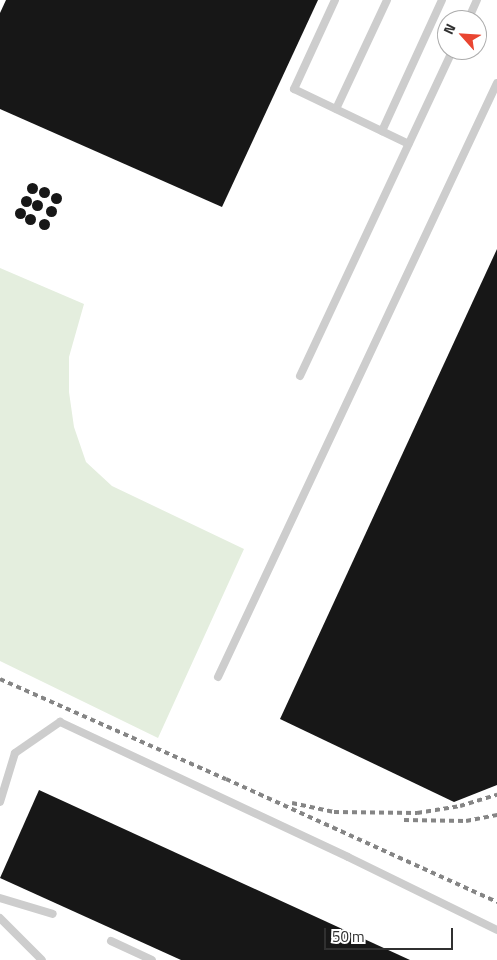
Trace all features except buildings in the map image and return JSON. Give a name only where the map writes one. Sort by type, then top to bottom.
[{"type":"lane","points":[[335,0],[294,89],[409,144]]},
{"type":"lane","points":[[336,109],[387,0]]},
{"type":"lane","points":[[382,131],[442,0]]},
{"type":"lane","points":[[300,376],[449,60]]},
{"type":"lane","points":[[218,677],[497,83]]},
{"type":"lane","points":[[0,802],[15,753],[60,722],[348,857],[497,930]]},
{"type":"lane","points":[[0,898],[53,914]]},
{"type":"lane","points":[[0,918],[42,960]]},
{"type":"lane","points":[[111,941],[152,960]]},
{"type":"green space","points":[[0,268],[84,304],[69,357],[69,392],[74,427],[86,462],[112,486],[244,549],[158,738],[0,661]]},
{"type":"railway","points":[[0,679],[497,902]]},
{"type":"railway","points":[[292,803],[334,812],[417,813],[460,806],[497,795]]},
{"type":"railway","points":[[404,820],[466,821],[497,815]]}]
